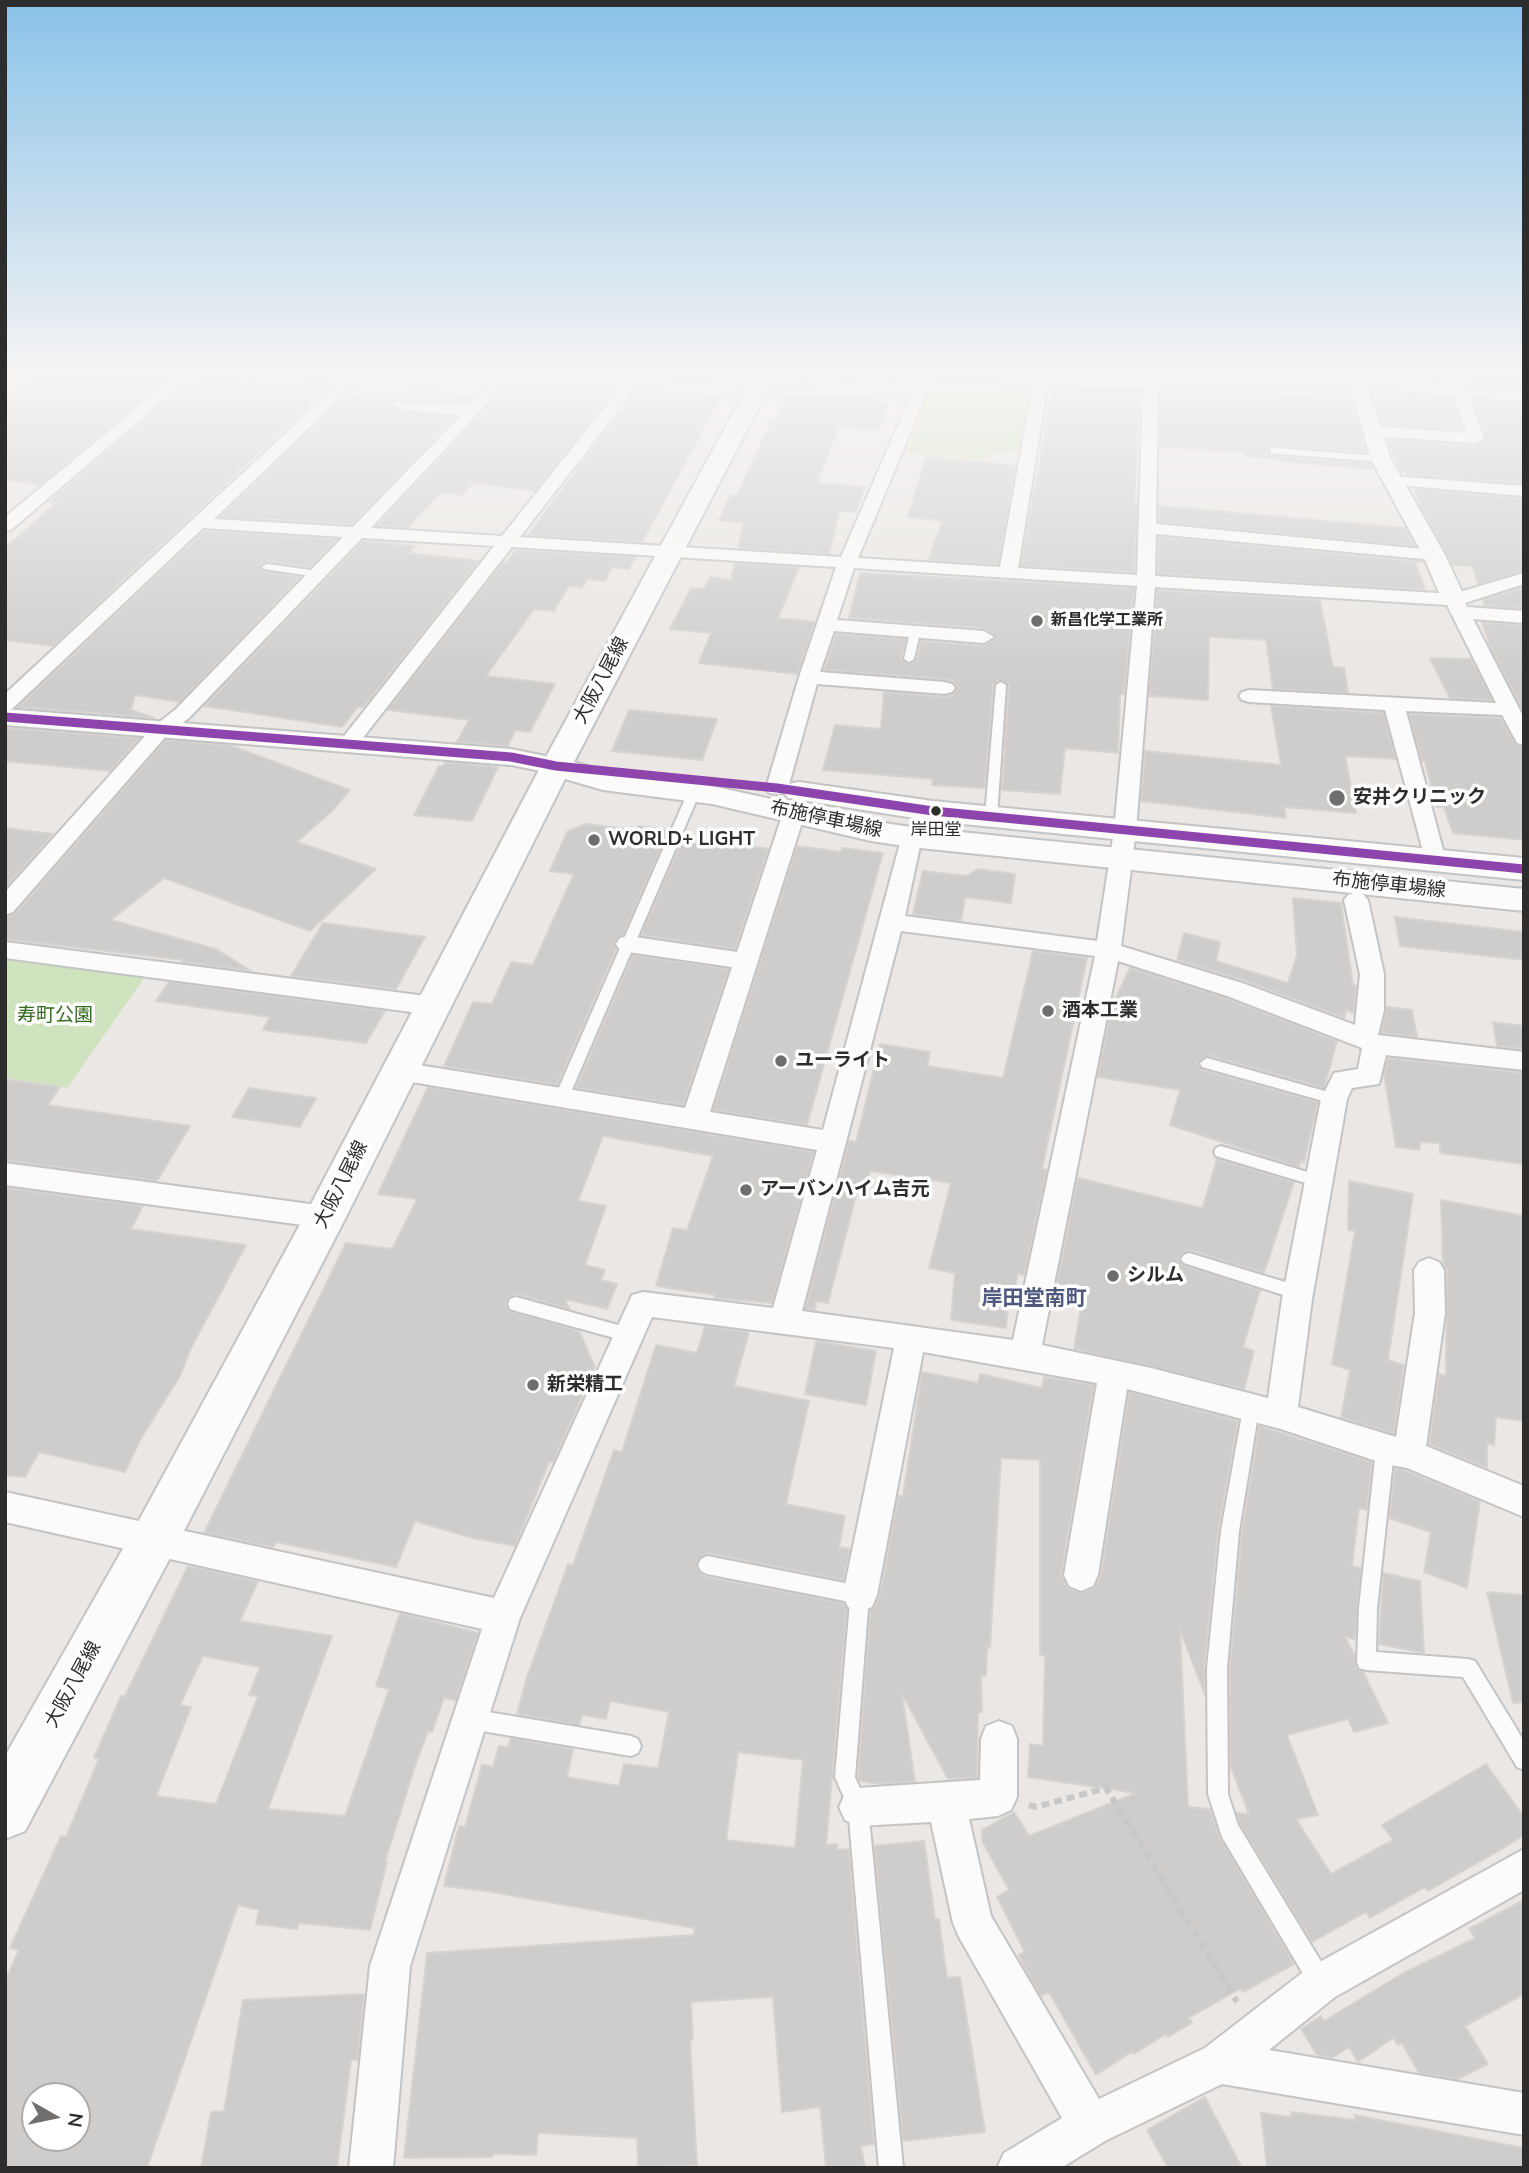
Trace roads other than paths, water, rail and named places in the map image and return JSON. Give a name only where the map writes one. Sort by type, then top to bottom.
[{"type":"main road","name":"大阪八尾線","points":[[5,1811],[154,1540],[325,1217],[556,766],[710,479]]},
{"type":"main road","name":"布施停車場線","points":[[556,766],[603,782],[786,801],[991,817],[1123,844],[1524,900]]},
{"type":"main road","name":"布施停車場線","points":[[556,766],[786,801],[911,837],[1123,844],[1435,861],[1524,869]]},
{"type":"street","points":[[5,526],[61,479]]},
{"type":"street","points":[[5,705],[247,479]]},
{"type":"street","points":[[5,906],[160,731],[183,713],[318,575],[406,479]]},
{"type":"street","points":[[348,744],[556,479]]},
{"type":"street","points":[[694,1120],[745,961],[786,801],[809,677],[846,565],[882,479]]},
{"type":"street","points":[[1009,574],[1025,479]]},
{"type":"street","points":[[1025,1355],[1108,950],[1116,875],[1123,844],[1146,583],[1149,479]]},
{"type":"street","points":[[1392,481],[1524,491]]},
{"type":"street","points":[[1392,481],[1434,555],[1456,606],[1524,739]]},
{"type":"street","points":[[201,523],[1146,583],[1456,606],[1524,617]]},
{"type":"street","points":[[1147,528],[1434,555]]},
{"type":"street","points":[[1456,606],[1524,578]]},
{"type":"street","points":[[826,625],[985,637]]},
{"type":"street","points":[[809,677],[945,688]]},
{"type":"street","points":[[1249,696],[1508,709]]},
{"type":"street","points":[[1395,705],[1435,861]]},
{"type":"street","points":[[5,717],[511,757],[556,766]]},
{"type":"street","points":[[785,1320],[892,922],[911,837]]},
{"type":"street","points":[[1266,1412],[1299,1293],[1334,1100],[1343,1080],[1370,1077],[1372,974],[1356,900]]},
{"type":"street","points":[[892,922],[1108,950],[1236,990],[1370,1041],[1524,1061]]},
{"type":"street","points":[[628,944],[745,961]]},
{"type":"street","points":[[5,950],[434,1006]]},
{"type":"street","points":[[400,1071],[833,1142]]},
{"type":"street","points":[[5,1174],[325,1217]]},
{"type":"street","points":[[1397,1452],[1430,1313],[1429,1270]]},
{"type":"street","points":[[371,2168],[390,1966],[503,1617],[643,1304],[911,1337],[1025,1355],[1114,1374],[1266,1412],[1397,1452],[1524,1502]]},
{"type":"street","points":[[860,1595],[911,1337]]},
{"type":"street","points":[[1081,1575],[1114,1374]]},
{"type":"street","points":[[5,1507],[503,1617]]},
{"type":"street","points":[[858,1807],[998,1797],[999,1739]]},
{"type":"street","points":[[946,1802],[973,1923],[1090,2126]]},
{"type":"street","points":[[1019,2168],[1090,2126],[1220,2063],[1321,1983],[1524,1868]]},
{"type":"street","points":[[1220,2063],[1524,2114]]},
{"type":"lane","points":[[267,567],[318,575]]},
{"type":"lane","points":[[909,659],[915,632]]},
{"type":"lane","points":[[991,817],[1001,685]]},
{"type":"lane","points":[[561,1099],[694,792]]},
{"type":"lane","points":[[1207,1063],[1334,1100]]},
{"type":"lane","points":[[1222,1152],[1319,1181]]},
{"type":"lane","points":[[1188,1259],[1299,1293]]},
{"type":"lane","points":[[516,1304],[629,1335]]},
{"type":"lane","points":[[1266,1412],[1230,1531],[1217,1668],[1219,1794],[1229,1830],[1321,1983]]},
{"type":"lane","points":[[1397,1452],[1368,1608],[1366,1661],[1468,1668],[1524,1760]]},
{"type":"lane","points":[[707,1565],[860,1595],[845,1777],[858,1807],[891,2168]]},
{"type":"lane","points":[[470,1719],[631,1746]]},
{"type":"place","name":"新昌化学工業所","points":[[1037,621]]},
{"type":"place","name":"安井クリニック","points":[[1337,798]]},
{"type":"place","name":"岸田堂","points":[[936,811]]},
{"type":"place","name":"WORLD+ LIGHT","points":[[594,840]]},
{"type":"place","name":"酒本工業","points":[[1048,1011]]},
{"type":"place","name":"ユーライト","points":[[781,1061]]},
{"type":"place","name":"アーバンハイム吉元","points":[[746,1190]]},
{"type":"place","name":"シルム","points":[[1113,1276]]},
{"type":"place","name":"新栄精工","points":[[533,1385]]},
{"type":"district","name":"岸田堂南町","points":[[1034,1300]]},
{"type":"park label","name":"寿町公園","points":[[55,1016]]}]
